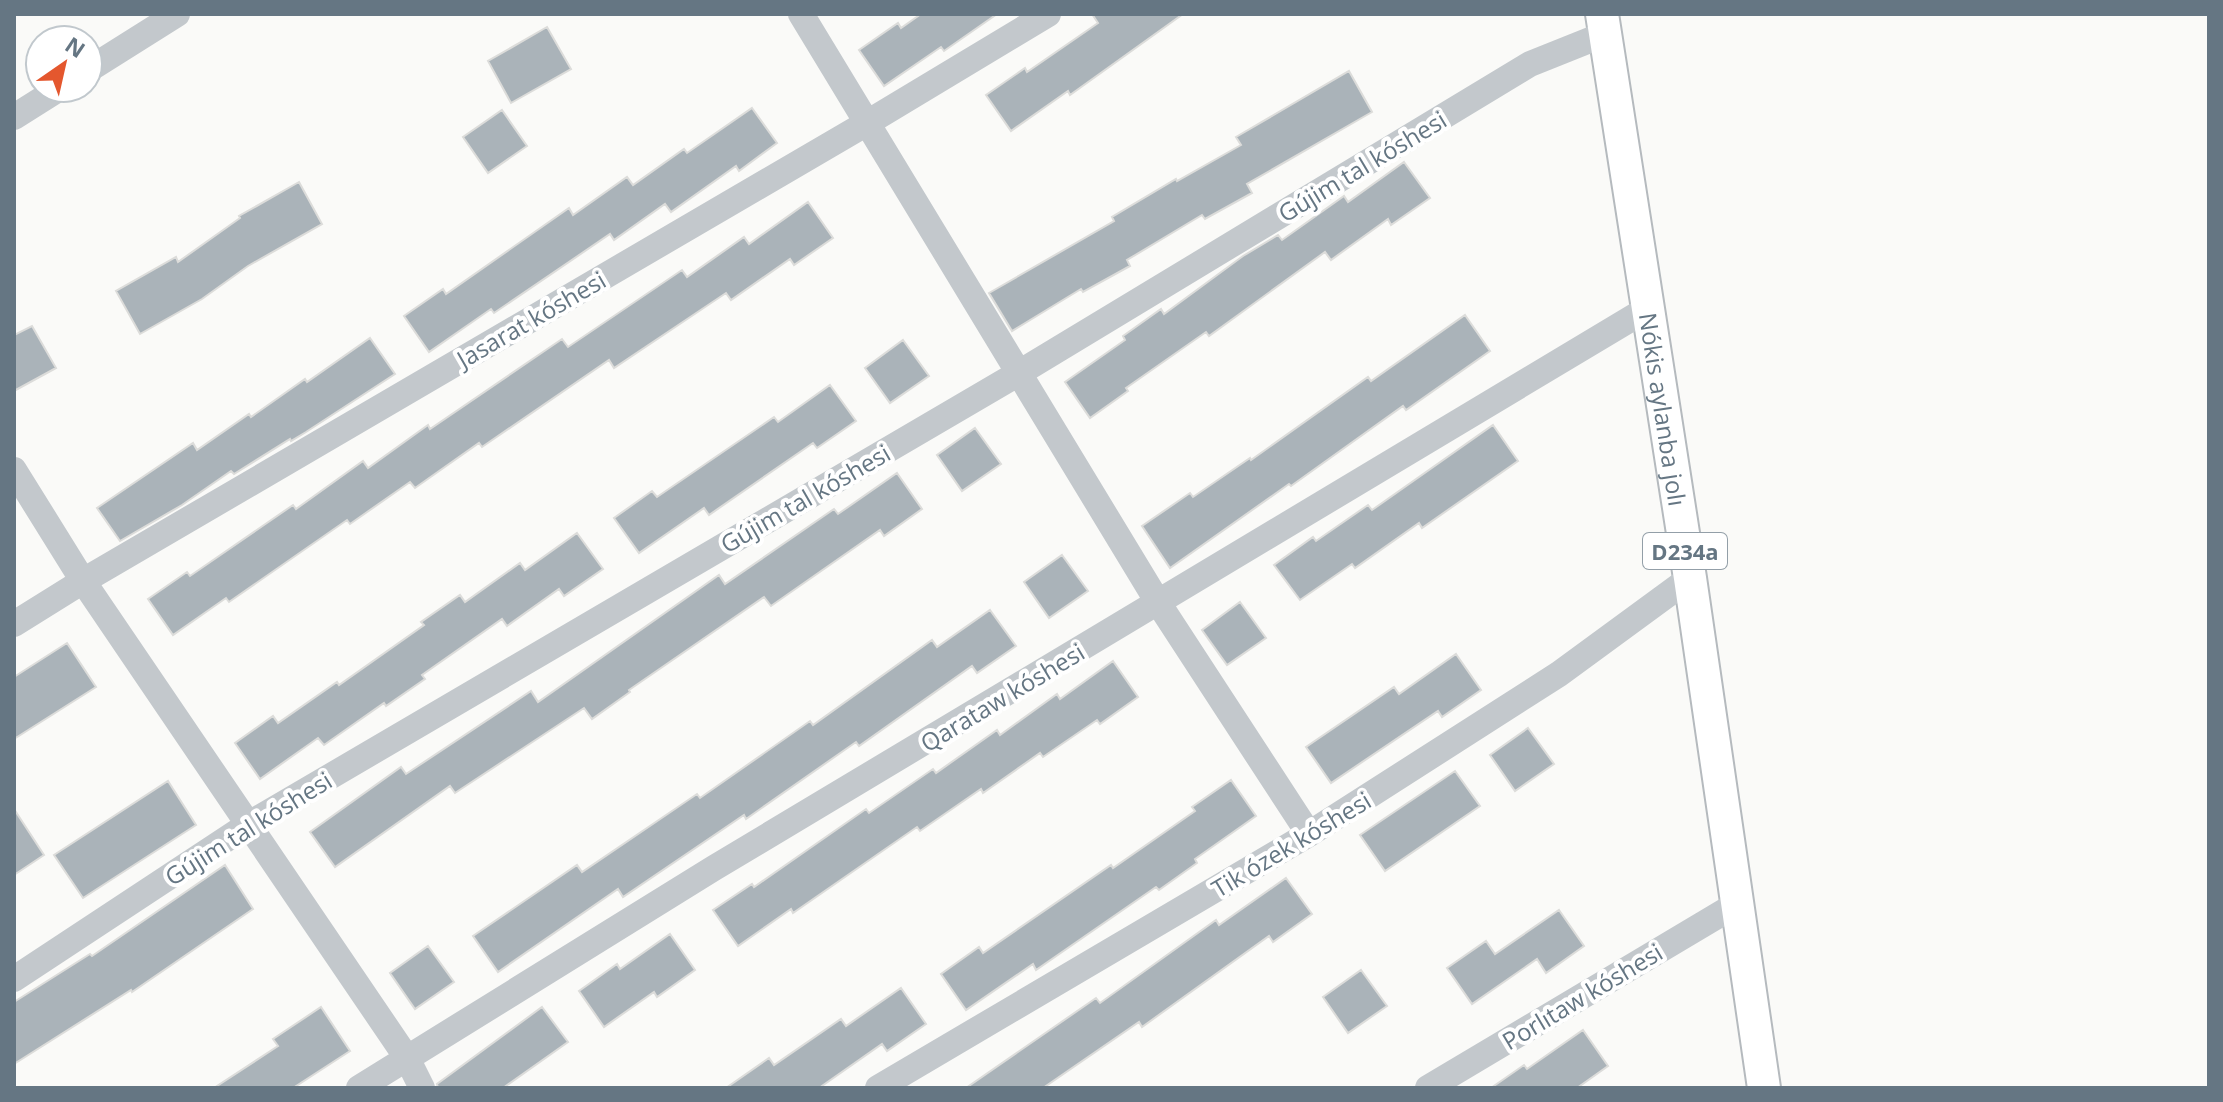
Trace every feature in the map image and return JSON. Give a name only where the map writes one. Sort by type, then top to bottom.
[{"type":"main road","name":"Nókis aylanba jolı","points":[[1604,24],[1690,578],[1764,1088]]},
{"type":"street","points":[[104,60],[177,14]]},
{"type":"street","points":[[801,14],[1159,604],[1309,834]]},
{"type":"street","name":"Jasarat kóshesi","points":[[14,624],[1048,14]]},
{"type":"street","name":"Gújim tal kóshesi","points":[[14,979],[249,824],[1019,373],[1530,64],[1604,24]]},
{"type":"street","points":[[14,117],[35,104]]},
{"type":"street","name":"Qarataw kóshesi","points":[[359,1088],[714,868],[1647,309]]},
{"type":"street","points":[[14,470],[83,581],[407,1058],[422,1088]]},
{"type":"street","name":"Tik ózek kóshesi","points":[[878,1088],[1309,834],[1559,674],[1690,578]]},
{"type":"street","name":"Porlıtaw kóshesi","points":[[1428,1088],[1737,904]]},
{"type":"building","points":[[921,14],[997,14],[944,51],[941,47],[884,86],[859,50],[898,23],[901,28]]},
{"type":"building","points":[[1092,14],[1183,14],[1070,95],[1068,91],[1011,131],[986,95],[1025,68],[1027,72],[1098,23]]},
{"type":"building","points":[[547,27],[571,69],[511,103],[488,61]]},
{"type":"building","points":[[1349,71],[1372,112],[1247,184],[1252,193],[1205,219],[1202,215],[1127,260],[1130,266],[1083,292],[1081,289],[1012,331],[989,293],[1114,221],[1112,217],[1176,179],[1241,145],[1236,137]]},
{"type":"building","points":[[752,108],[777,143],[739,171],[736,166],[671,212],[665,204],[614,240],[610,234],[494,313],[491,309],[429,352],[404,316],[443,289],[446,294],[569,208],[573,215],[627,177],[633,185],[684,149],[687,153]]},
{"type":"building","points":[[502,110],[527,146],[488,173],[463,137]]},
{"type":"building","points":[[1404,162],[1430,198],[1391,225],[1388,219],[1331,260],[1325,252],[1209,336],[1206,332],[1126,388],[1128,391],[1090,418],[1065,382],[1125,340],[1123,336],[1161,309],[1164,314],[1243,256],[1278,235],[1282,240],[1344,196],[1348,202]]},
{"type":"building","points":[[299,182],[322,224],[140,334],[116,291],[176,257],[178,262],[239,216]]},
{"type":"building","points":[[808,202],[833,238],[794,265],[790,259],[731,300],[726,293],[614,368],[609,360],[482,447],[479,443],[415,488],[410,482],[350,524],[347,520],[229,602],[226,598],[173,635],[148,599],[187,572],[190,576],[293,505],[296,509],[363,461],[368,468],[428,425],[430,429],[562,339],[568,347],[682,270],[687,277],[744,237],[749,244]]},
{"type":"building","points":[[1465,315],[1490,351],[1406,410],[1403,406],[1170,568],[1142,526],[1190,493],[1193,497],[1251,460],[1368,377],[1371,381]]},
{"type":"building","points":[[32,326],[56,368],[14,391],[14,335]]},
{"type":"building","points":[[370,338],[395,374],[306,432],[234,474],[231,471],[182,505],[120,541],[97,508],[193,443],[197,450],[305,379],[307,382]]},
{"type":"building","points":[[903,340],[929,376],[890,403],[865,368]]},
{"type":"building","points":[[830,385],[856,421],[817,448],[813,443],[709,515],[704,508],[639,553],[614,518],[652,491],[657,497],[774,417],[778,422]]},
{"type":"building","points":[[1493,425],[1518,461],[1422,528],[1419,523],[1355,568],[1352,564],[1300,600],[1274,565],[1313,537],[1316,541],[1368,505],[1372,510]]},
{"type":"building","points":[[975,428],[1001,464],[962,491],[937,455]]},
{"type":"building","points":[[897,473],[922,509],[884,536],[880,530],[771,606],[764,597],[592,719],[584,708],[455,793],[450,786],[335,867],[310,832],[401,767],[406,774],[531,691],[538,702],[719,575],[725,584],[834,509],[838,514]]},
{"type":"building","points":[[577,533],[603,569],[564,596],[559,589],[507,626],[502,619],[422,675],[425,679],[324,745],[318,738],[260,779],[235,743],[273,716],[278,723],[337,682],[339,685],[424,625],[421,622],[460,595],[465,602],[520,563],[525,570]]},
{"type":"building","points":[[1062,555],[1088,591],[1049,618],[1024,582]]},
{"type":"building","points":[[1240,602],[1266,638],[1227,665],[1202,630]]},
{"type":"building","points":[[990,610],[1016,646],[977,673],[972,666],[859,746],[856,742],[746,819],[744,815],[623,897],[618,889],[498,972],[473,936],[577,865],[582,872],[697,794],[700,798],[810,721],[813,725],[932,640],[937,647]]},
{"type":"building","points":[[67,643],[96,687],[14,739],[14,677]]},
{"type":"building","points":[[1456,654],[1481,690],[1442,717],[1438,711],[1331,783],[1306,747],[1394,687],[1399,694]]},
{"type":"building","points":[[1113,661],[1138,697],[1100,724],[1097,720],[1043,757],[1040,753],[983,793],[981,789],[920,831],[917,827],[793,913],[791,909],[738,946],[713,910],[752,884],[754,887],[866,809],[869,813],[933,769],[936,773],[997,730],[1000,735],[1057,694],[1060,699]]},
{"type":"building","points":[[1528,728],[1554,764],[1515,791],[1490,755]]},
{"type":"building","points":[[1455,771],[1480,806],[1385,871],[1360,835]]},
{"type":"building","points":[[1231,780],[1256,816],[1195,859],[1197,863],[1159,890],[1156,887],[1036,970],[1033,964],[966,1010],[941,974],[979,947],[983,953],[1111,865],[1113,868],[1195,811],[1192,807]]},
{"type":"building","points":[[168,781],[196,825],[83,898],[54,855]]},
{"type":"building","points":[[14,809],[44,855],[14,875]]},
{"type":"building","points":[[225,865],[253,909],[132,992],[14,1064],[14,1002],[90,954],[92,956]]},
{"type":"building","points":[[1286,878],[1312,914],[1273,942],[1269,936],[1142,1027],[1139,1022],[1043,1088],[966,1088],[1096,998],[1100,1003],[1216,920],[1219,925]]},
{"type":"building","points":[[1559,910],[1584,946],[1546,973],[1537,959],[1472,1004],[1447,968],[1486,941],[1495,954]]},
{"type":"building","points":[[670,934],[695,970],[657,997],[654,992],[604,1027],[579,991],[617,964],[620,969]]},
{"type":"building","points":[[428,946],[454,982],[415,1009],[390,973]]},
{"type":"building","points":[[1361,970],[1387,1006],[1348,1033],[1323,997]]},
{"type":"building","points":[[901,988],[926,1024],[887,1051],[882,1044],[819,1088],[726,1088],[769,1058],[774,1065],[841,1019],[846,1026]]},
{"type":"building","points":[[321,1007],[350,1051],[293,1088],[214,1088],[278,1046],[273,1039]]},
{"type":"building","points":[[542,1007],[568,1042],[503,1088],[438,1088],[437,1084]]},
{"type":"building","points":[[1583,1030],[1608,1066],[1577,1088],[1491,1088],[1524,1065],[1527,1069]]}]
